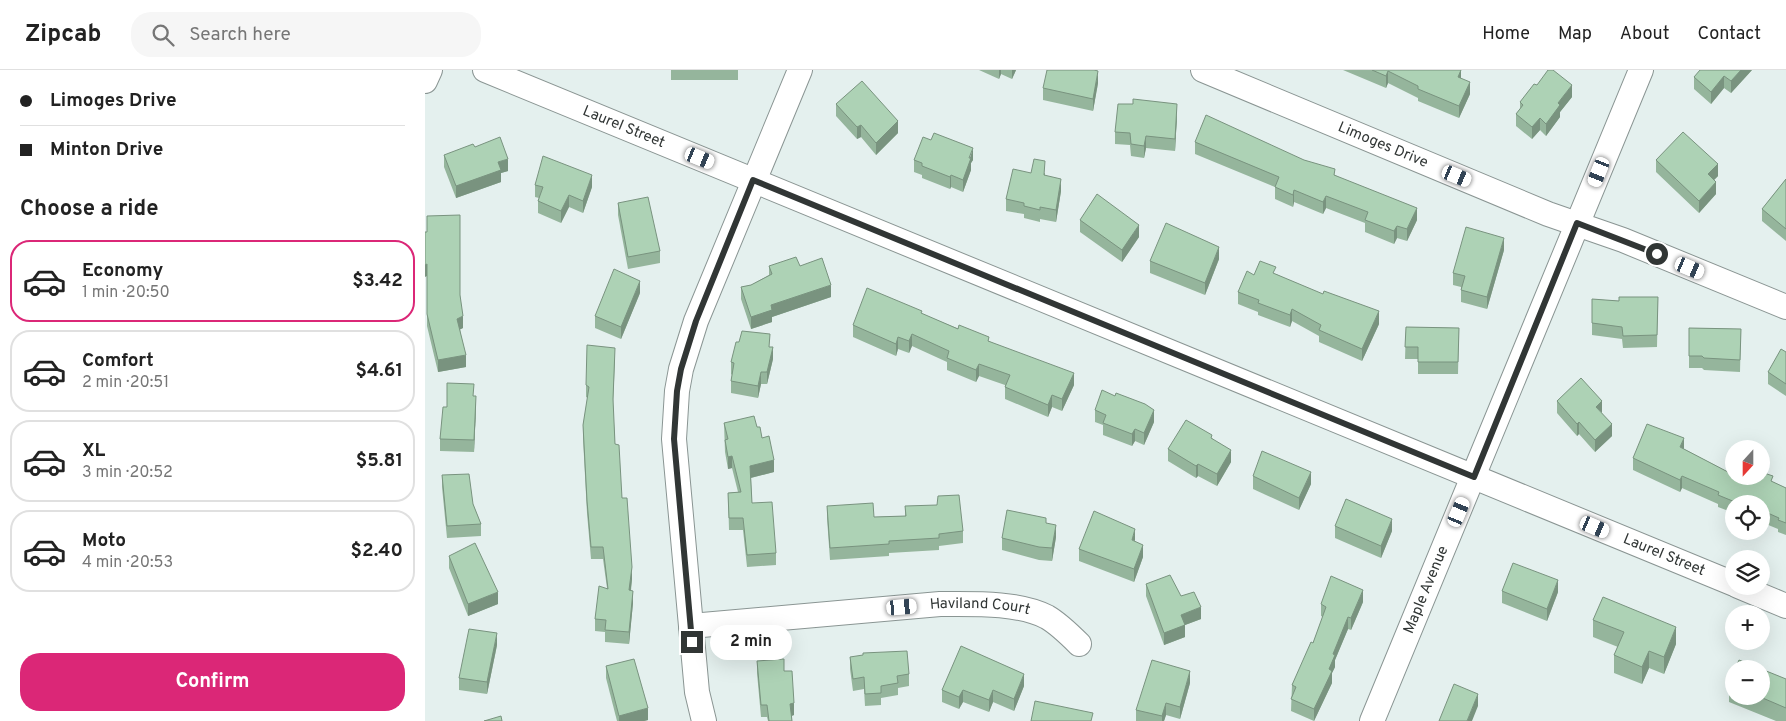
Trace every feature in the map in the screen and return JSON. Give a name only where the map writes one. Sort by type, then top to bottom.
[{"type":"street","points":[[425,81],[430,70]]},
{"type":"street","name":"Laurel Street","points":[[485,70],[1725,580]]},
{"type":"street","points":[[703,721],[697,692],[674,439],[677,391],[685,352],[696,321],[800,70]]},
{"type":"street","name":"Limoges Drive","points":[[1203,70],[1549,214],[1623,240],[1786,307]]},
{"type":"street","name":"Maple Avenue","points":[[1372,721],[1641,70]]},
{"type":"street","points":[[1760,595],[1786,606]]},
{"type":"street","name":"Haviland Court","points":[[691,626],[940,604],[967,604],[1027,610],[1046,617],[1062,627],[1079,644]]},
{"type":"building","points":[[1047,70],[1098,71],[1093,99],[1043,88]]},
{"type":"building","points":[[1372,70],[1461,70],[1458,77],[1470,82],[1459,106],[1418,89],[1418,86],[1388,71],[1386,76]]},
{"type":"building","points":[[1548,70],[1553,70],[1572,85],[1558,103],[1560,105],[1546,124],[1540,118],[1532,127],[1516,114],[1523,105],[1520,102],[1534,84],[1537,85]]},
{"type":"building","points":[[1700,70],[1741,70],[1731,81],[1724,76],[1711,92],[1694,77]]},
{"type":"building","points":[[862,81],[898,121],[876,143],[861,125],[857,127],[836,104]]},
{"type":"building","points":[[1133,99],[1177,104],[1175,139],[1146,136],[1144,146],[1131,144],[1130,133],[1115,132],[1118,104],[1133,104]]},
{"type":"building","points":[[1206,115],[1304,160],[1335,169],[1334,175],[1417,208],[1407,229],[1397,226],[1394,231],[1365,220],[1368,212],[1326,196],[1323,202],[1294,190],[1293,195],[1275,187],[1279,177],[1195,142]]},
{"type":"building","points":[[1683,132],[1718,164],[1708,174],[1716,182],[1699,201],[1656,160]]},
{"type":"building","points":[[934,133],[973,148],[963,180],[922,166],[922,163],[914,160],[923,137],[931,140]]},
{"type":"building","points":[[500,137],[508,159],[498,162],[501,170],[456,186],[444,155],[473,144],[475,147]]},
{"type":"building","points":[[543,156],[592,175],[583,201],[569,195],[561,211],[538,201],[543,187],[535,185]]},
{"type":"building","points":[[1034,159],[1045,161],[1044,175],[1061,179],[1056,210],[1040,207],[1040,210],[1024,206],[1024,203],[1006,199],[1013,169],[1031,173]]},
{"type":"building","points":[[1786,179],[1786,229],[1762,209]]},
{"type":"building","points":[[1097,194],[1139,225],[1122,250],[1080,220]]},
{"type":"building","points":[[648,197],[660,251],[628,257],[618,203]]},
{"type":"building","points":[[460,215],[460,295],[463,316],[457,319],[466,355],[438,360],[427,314],[425,232],[427,232],[427,216]]},
{"type":"building","points":[[1166,223],[1219,247],[1205,283],[1150,261]]},
{"type":"building","points":[[1466,227],[1504,238],[1487,297],[1461,290],[1465,276],[1453,273]]},
{"type":"building","points":[[796,257],[800,266],[822,258],[831,285],[771,305],[772,310],[751,317],[741,287],[751,285],[772,274],[769,266]]},
{"type":"building","points":[[1260,261],[1276,267],[1273,273],[1323,294],[1324,291],[1379,311],[1362,349],[1319,330],[1321,325],[1292,309],[1290,315],[1258,303],[1259,300],[1238,292],[1247,271],[1254,275]]},
{"type":"building","points":[[614,269],[640,281],[621,327],[595,316]]},
{"type":"building","points":[[867,288],[922,311],[921,313],[958,329],[959,325],[989,337],[988,341],[1074,373],[1062,399],[1052,395],[1048,405],[1005,387],[1010,375],[979,364],[976,370],[947,358],[949,351],[912,334],[909,341],[898,337],[896,344],[853,325]]},
{"type":"building","points":[[1619,297],[1658,297],[1657,335],[1623,336],[1622,327],[1592,323],[1592,299],[1619,301]]},
{"type":"building","points":[[1406,327],[1459,328],[1458,362],[1418,362],[1418,347],[1405,347]]},
{"type":"building","points":[[1689,328],[1741,329],[1740,360],[1689,356]]},
{"type":"building","points":[[742,331],[770,334],[769,347],[773,347],[767,372],[761,372],[758,386],[731,381],[734,363],[731,362],[736,342],[739,342]]},
{"type":"building","points":[[587,345],[615,348],[613,399],[615,444],[619,445],[622,498],[627,498],[632,567],[629,590],[633,591],[629,632],[605,630],[606,620],[595,619],[599,586],[608,589],[603,547],[591,547],[587,501],[583,425],[589,387],[586,385]]},
{"type":"building","points":[[1781,349],[1786,352],[1786,384],[1768,372]]},
{"type":"building","points":[[1581,378],[1602,401],[1596,407],[1612,424],[1595,440],[1579,422],[1577,424],[1557,401]]},
{"type":"building","points":[[447,383],[474,384],[473,396],[476,396],[474,440],[440,439],[443,407],[447,407]]},
{"type":"building","points":[[1102,390],[1115,396],[1116,393],[1145,404],[1154,410],[1144,433],[1135,429],[1132,434],[1103,423],[1106,415],[1095,410]]},
{"type":"building","points":[[754,416],[757,427],[760,427],[762,438],[769,436],[774,460],[750,466],[752,503],[772,502],[776,553],[747,555],[743,518],[729,518],[728,493],[741,492],[732,456],[728,457],[725,440],[728,439],[724,423]]},
{"type":"building","points":[[1186,420],[1212,435],[1211,438],[1231,450],[1217,474],[1198,464],[1196,466],[1168,449]]},
{"type":"building","points":[[1647,424],[1684,438],[1680,447],[1725,470],[1725,485],[1770,485],[1770,475],[1773,476],[1771,481],[1786,488],[1786,523],[1770,514],[1770,495],[1725,495],[1725,498],[1718,495],[1719,492],[1682,476],[1680,480],[1633,458]]},
{"type":"building","points":[[1262,451],[1311,472],[1299,498],[1253,476]]},
{"type":"building","points":[[469,474],[473,504],[481,524],[447,526],[442,475]]},
{"type":"building","points":[[959,495],[963,531],[939,534],[939,538],[889,541],[889,544],[830,548],[827,506],[873,503],[874,517],[906,516],[905,506],[937,505],[938,496]]},
{"type":"building","points":[[1346,499],[1392,519],[1381,546],[1335,526]]},
{"type":"building","points":[[1007,510],[1046,518],[1046,523],[1056,525],[1052,548],[1039,547],[1002,538]]},
{"type":"building","points":[[1094,511],[1135,529],[1132,540],[1143,545],[1134,569],[1079,549]]},
{"type":"building","points":[[475,543],[498,592],[468,604],[449,556]]},
{"type":"building","points":[[1513,563],[1558,580],[1547,609],[1502,591]]},
{"type":"building","points":[[1170,575],[1181,596],[1194,592],[1201,607],[1181,615],[1185,625],[1164,633],[1146,584]]},
{"type":"building","points":[[1331,576],[1363,590],[1351,618],[1348,617],[1333,654],[1335,655],[1329,669],[1332,671],[1314,709],[1291,699],[1296,687],[1292,685],[1311,642],[1313,643],[1326,607],[1321,604]]},
{"type":"building","points":[[1603,597],[1676,627],[1664,657],[1649,651],[1642,667],[1614,655],[1624,632],[1593,620]]},
{"type":"building","points":[[469,629],[497,633],[487,682],[459,678]]},
{"type":"building","points":[[961,646],[1024,674],[1014,699],[993,690],[989,700],[963,690],[959,697],[942,690]]},
{"type":"building","points":[[907,651],[909,674],[897,676],[898,683],[881,686],[881,693],[865,694],[864,677],[853,679],[850,657],[863,655],[863,653]]},
{"type":"building","points":[[634,659],[648,708],[619,716],[606,666]]},
{"type":"building","points":[[784,659],[784,671],[792,671],[794,703],[790,704],[792,721],[769,721],[767,705],[761,705],[757,661]]},
{"type":"building","points":[[1152,660],[1190,671],[1180,707],[1166,703],[1162,716],[1136,710]]},
{"type":"building","points":[[1770,673],[1786,679],[1786,708],[1770,701]]},
{"type":"building","points":[[1454,684],[1478,694],[1467,721],[1439,721]]},
{"type":"building","points":[[1035,701],[1093,713],[1091,721],[1031,721]]},
{"type":"building","points":[[501,716],[502,721],[484,721]]},
{"type":"route","points":[[692,642],[674,439],[677,391],[687,344],[753,180],[1474,477],[1577,223],[1657,254]]}]
